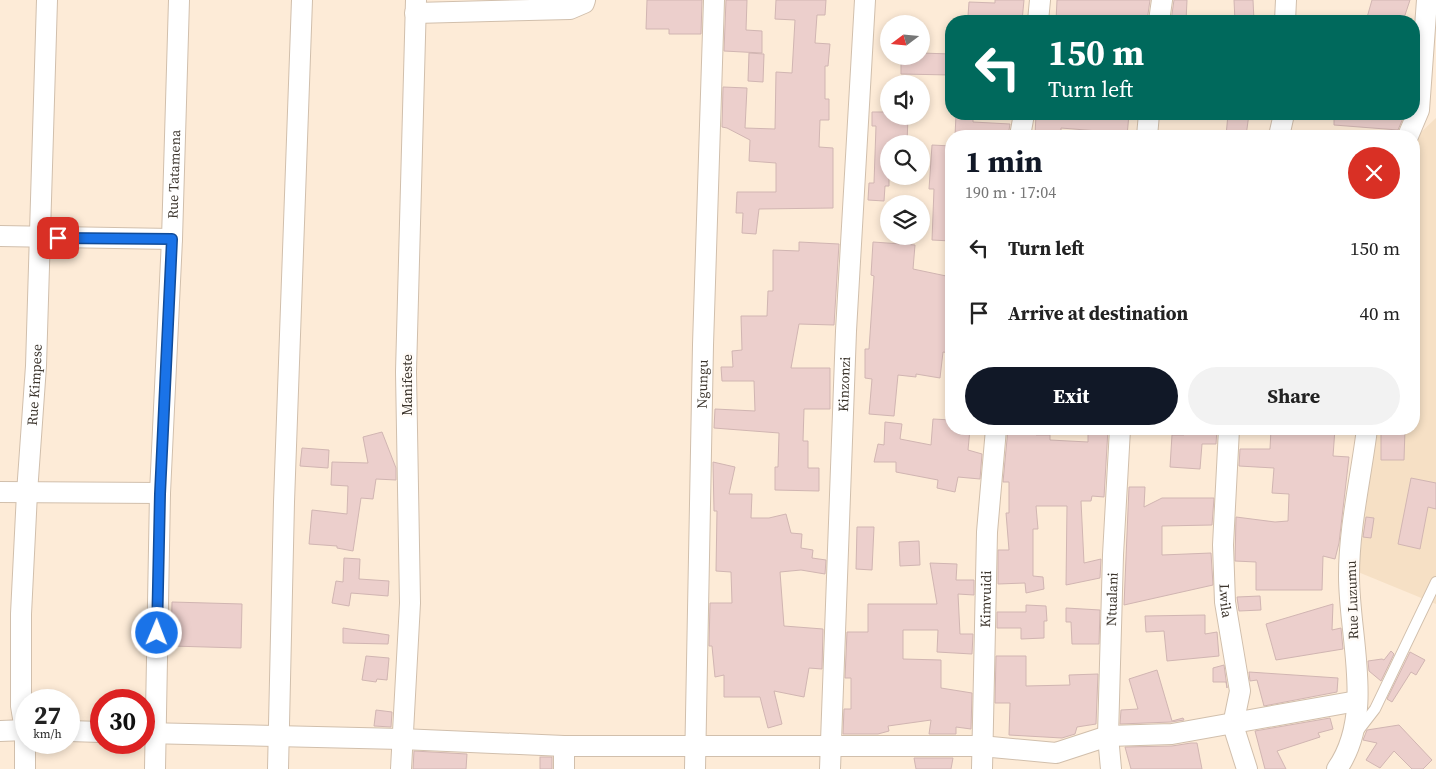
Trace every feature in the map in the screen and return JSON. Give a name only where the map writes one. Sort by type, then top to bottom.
[{"type":"street","name":"Rue Kimpese","points":[[21,689],[21,614],[36,366],[47,0]]},
{"type":"street","name":"Rue Tatamena","points":[[152,689],[172,239],[180,0]]},
{"type":"street","points":[[278,769],[302,0]]},
{"type":"street","points":[[416,6],[570,9],[584,3],[585,0]]},
{"type":"street","name":"Ngungu","points":[[695,769],[702,355],[714,0]]},
{"type":"street","name":"Kinzonzi","points":[[830,769],[829,747],[846,341],[865,0]]},
{"type":"street","points":[[1039,15],[1040,0]]},
{"type":"street","points":[[1160,15],[1162,0]]},
{"type":"street","points":[[1285,15],[1286,0]]},
{"type":"street","points":[[1420,102],[1428,71],[1427,0]]},
{"type":"street","name":"Manifeste","points":[[400,769],[410,603],[406,372],[416,6]]},
{"type":"street","points":[[0,236],[172,239]]},
{"type":"street","name":"Kimvuidi","points":[[982,769],[987,532],[995,435]]},
{"type":"street","name":"Ntualani","points":[[1111,769],[1108,736],[1113,554],[1120,435]]},
{"type":"street","name":"Lwila","points":[[1229,435],[1223,545],[1224,602],[1240,691],[1234,724],[1247,769]]},
{"type":"street","name":"Rue Luzumu","points":[[1336,769],[1351,740],[1357,701],[1349,575],[1366,435]]},
{"type":"street","points":[[0,492],[27,494],[160,494]]},
{"type":"street","points":[[155,733],[401,739],[564,746],[695,748],[981,746],[1056,753],[1108,736],[1172,734],[1357,701]]},
{"type":"street","points":[[0,731],[15,730]]},
{"type":"street","points":[[564,746],[564,769]]},
{"type":"street","name":"Rue Kimpese","points":[[26,754],[26,769]]},
{"type":"street","name":"Rue Tatamena","points":[[153,754],[155,769]]},
{"type":"lane","points":[[1351,740],[1375,709],[1436,582]]},
{"type":"shaded area","points":[[1436,118],[1436,604],[1358,572],[1375,435],[1420,435],[1420,133]]},
{"type":"building","points":[[647,0],[702,0],[701,34],[669,34],[669,29],[646,29]]},
{"type":"building","points":[[726,0],[747,0],[746,30],[762,31],[762,53],[724,51]]},
{"type":"building","points":[[776,0],[826,0],[825,15],[817,15],[815,43],[830,44],[828,66],[825,66],[825,99],[829,99],[829,120],[820,120],[819,147],[833,148],[833,208],[759,209],[756,234],[742,233],[743,213],[736,213],[737,192],[776,192],[776,163],[749,161],[750,140],[722,127],[723,87],[747,88],[745,128],[775,129],[776,72],[792,73],[795,20],[775,19]]},
{"type":"building","points":[[995,0],[1024,0],[1023,15],[968,15],[969,2],[995,3]]},
{"type":"building","points":[[1057,0],[1150,0],[1148,15],[1056,15]]},
{"type":"building","points":[[1174,0],[1187,0],[1186,15],[1172,15]]},
{"type":"building","points":[[1234,0],[1253,0],[1254,15],[1235,15]]},
{"type":"building","points":[[1372,0],[1410,0],[1405,15],[1368,15]]},
{"type":"building","points":[[749,53],[764,54],[763,82],[748,81]]},
{"type":"building","points":[[930,53],[945,54],[945,75],[901,74],[901,65],[930,65]]},
{"type":"building","points":[[872,112],[880,112],[880,125],[908,125],[907,135],[880,135],[880,185],[889,186],[885,186],[884,195],[880,195],[880,201],[868,200],[869,183],[874,183],[876,126],[872,126]]},
{"type":"building","points":[[956,120],[1010,124],[1009,130],[955,130]]},
{"type":"building","points":[[1036,120],[1128,120],[1128,130],[1061,128],[1061,130],[1035,130]]},
{"type":"building","points":[[1227,120],[1248,120],[1247,130],[1227,130]]},
{"type":"building","points":[[1334,120],[1402,120],[1398,130],[1334,125]]},
{"type":"building","points":[[932,145],[945,146],[945,241],[932,240],[934,189],[929,189]]},
{"type":"building","points":[[799,242],[839,244],[834,325],[799,324],[791,368],[830,368],[830,409],[804,409],[803,441],[808,441],[808,468],[819,468],[819,491],[775,490],[775,467],[778,467],[779,433],[714,428],[715,409],[755,411],[754,381],[722,381],[721,367],[733,367],[732,351],[742,350],[741,316],[767,316],[768,291],[773,291],[773,250],[799,251]]},
{"type":"building","points":[[873,242],[880,242],[880,245],[915,245],[913,269],[945,276],[945,352],[943,352],[940,378],[916,374],[916,377],[898,375],[894,416],[869,414],[872,379],[865,378],[865,349],[869,349],[874,276],[871,275]]},
{"type":"building","points":[[933,419],[945,420],[945,435],[969,435],[968,450],[982,454],[980,479],[958,477],[955,492],[937,488],[938,480],[896,472],[896,462],[874,462],[878,444],[884,445],[885,422],[902,424],[900,439],[931,445]]},
{"type":"building","points":[[382,432],[396,468],[396,480],[376,479],[373,499],[361,498],[353,551],[337,548],[337,546],[309,544],[312,510],[347,514],[348,486],[331,485],[332,462],[368,463],[363,437]]},
{"type":"building","points":[[1007,435],[1050,435],[1050,440],[1088,442],[1088,435],[1108,435],[1104,497],[1092,496],[1091,501],[1081,501],[1084,563],[1101,559],[1100,578],[1066,585],[1067,506],[1036,506],[1038,529],[1033,529],[1033,576],[1043,577],[1044,589],[1026,593],[1025,583],[998,584],[998,550],[1009,550],[1006,513],[1009,513],[1009,482],[1003,482]]},
{"type":"building","points":[[1172,435],[1217,435],[1216,444],[1202,444],[1200,469],[1170,467]]},
{"type":"building","points":[[1271,435],[1335,435],[1333,456],[1349,457],[1339,543],[1335,559],[1323,556],[1322,590],[1256,590],[1256,562],[1235,561],[1236,517],[1275,522],[1288,521],[1289,494],[1272,493],[1274,468],[1239,466],[1240,449],[1270,449]]},
{"type":"building","points":[[1381,435],[1405,435],[1404,460],[1381,460]]},
{"type":"building","points":[[302,448],[329,450],[328,468],[300,466]]},
{"type":"building","points":[[713,462],[735,467],[729,494],[752,494],[751,518],[769,518],[786,514],[791,533],[802,534],[801,548],[813,550],[812,558],[826,560],[825,574],[801,570],[780,572],[784,626],[823,629],[822,669],[809,668],[804,697],[774,691],[782,724],[768,728],[760,697],[724,697],[724,675],[715,677],[712,646],[709,646],[710,603],[732,603],[731,572],[716,571],[717,511],[714,511]]},
{"type":"building","points":[[1411,478],[1436,483],[1436,509],[1428,507],[1420,549],[1398,544]]},
{"type":"building","points":[[1129,487],[1145,487],[1144,507],[1162,498],[1214,498],[1212,525],[1162,526],[1162,555],[1211,553],[1213,585],[1124,605]]},
{"type":"building","points":[[1366,517],[1374,518],[1371,538],[1363,537]]},
{"type":"building","points":[[857,527],[874,527],[872,570],[856,569]]},
{"type":"building","points":[[919,541],[920,565],[900,566],[899,542]]},
{"type":"building","points":[[344,558],[360,559],[359,579],[389,581],[388,596],[351,593],[349,606],[332,603],[336,581],[343,582]]},
{"type":"building","points":[[930,563],[957,564],[956,580],[974,580],[974,595],[958,594],[960,634],[973,634],[972,654],[937,652],[938,630],[903,630],[903,659],[941,660],[941,688],[972,693],[971,729],[956,727],[956,734],[929,734],[931,720],[888,726],[889,731],[878,734],[843,734],[844,709],[851,709],[851,678],[845,678],[847,632],[868,632],[868,604],[937,604]]},
{"type":"building","points":[[1260,596],[1261,610],[1239,611],[1237,597]]},
{"type":"building","points":[[172,602],[242,604],[241,648],[171,646]]},
{"type":"building","points":[[1333,604],[1332,630],[1341,628],[1343,649],[1276,660],[1266,624]]},
{"type":"building","points":[[1026,605],[1046,606],[1047,621],[1044,621],[1044,638],[1021,639],[1021,628],[997,628],[997,612],[1026,612]]},
{"type":"building","points":[[1066,608],[1100,610],[1099,644],[1072,644],[1071,622],[1066,622]]},
{"type":"building","points":[[1205,615],[1205,634],[1217,632],[1219,656],[1167,661],[1164,631],[1146,632],[1145,616]]},
{"type":"building","points":[[343,628],[389,635],[388,644],[343,643]]},
{"type":"building","points":[[1391,651],[1394,654],[1381,681],[1369,671],[1368,661],[1384,660]]},
{"type":"building","points":[[1410,652],[1425,660],[1416,675],[1411,672],[1392,702],[1387,699]]},
{"type":"building","points":[[366,656],[389,658],[387,680],[377,679],[376,682],[362,680]]},
{"type":"building","points":[[996,656],[1026,656],[1026,686],[1070,685],[1069,675],[1098,674],[1096,724],[1077,727],[1075,734],[1062,738],[1009,735],[1010,703],[995,703]]},
{"type":"building","points":[[1224,665],[1227,688],[1226,682],[1213,682],[1213,668]]},
{"type":"building","points":[[1157,670],[1172,721],[1183,718],[1184,720],[1171,722],[1120,724],[1121,710],[1138,709],[1129,679]]},
{"type":"building","points":[[1249,672],[1338,678],[1337,692],[1264,706],[1257,680],[1250,681]]},
{"type":"building","points":[[376,710],[392,712],[391,727],[374,726]]},
{"type":"building","points":[[1330,718],[1333,729],[1318,733],[1320,737],[1277,751],[1286,769],[1265,769],[1255,731]]},
{"type":"building","points":[[1399,725],[1432,760],[1423,769],[1412,769],[1394,751],[1380,768],[1366,760],[1377,743],[1363,740],[1367,730]]},
{"type":"building","points":[[1197,743],[1202,769],[1131,769],[1125,747],[1172,746]]},
{"type":"building","points":[[414,751],[467,754],[466,769],[413,769]]},
{"type":"building","points":[[540,757],[552,757],[552,769],[540,769]]},
{"type":"building","points":[[914,758],[953,758],[951,769],[916,769]]},
{"type":"route","points":[[58,238],[172,239],[160,494],[157,633]]}]
